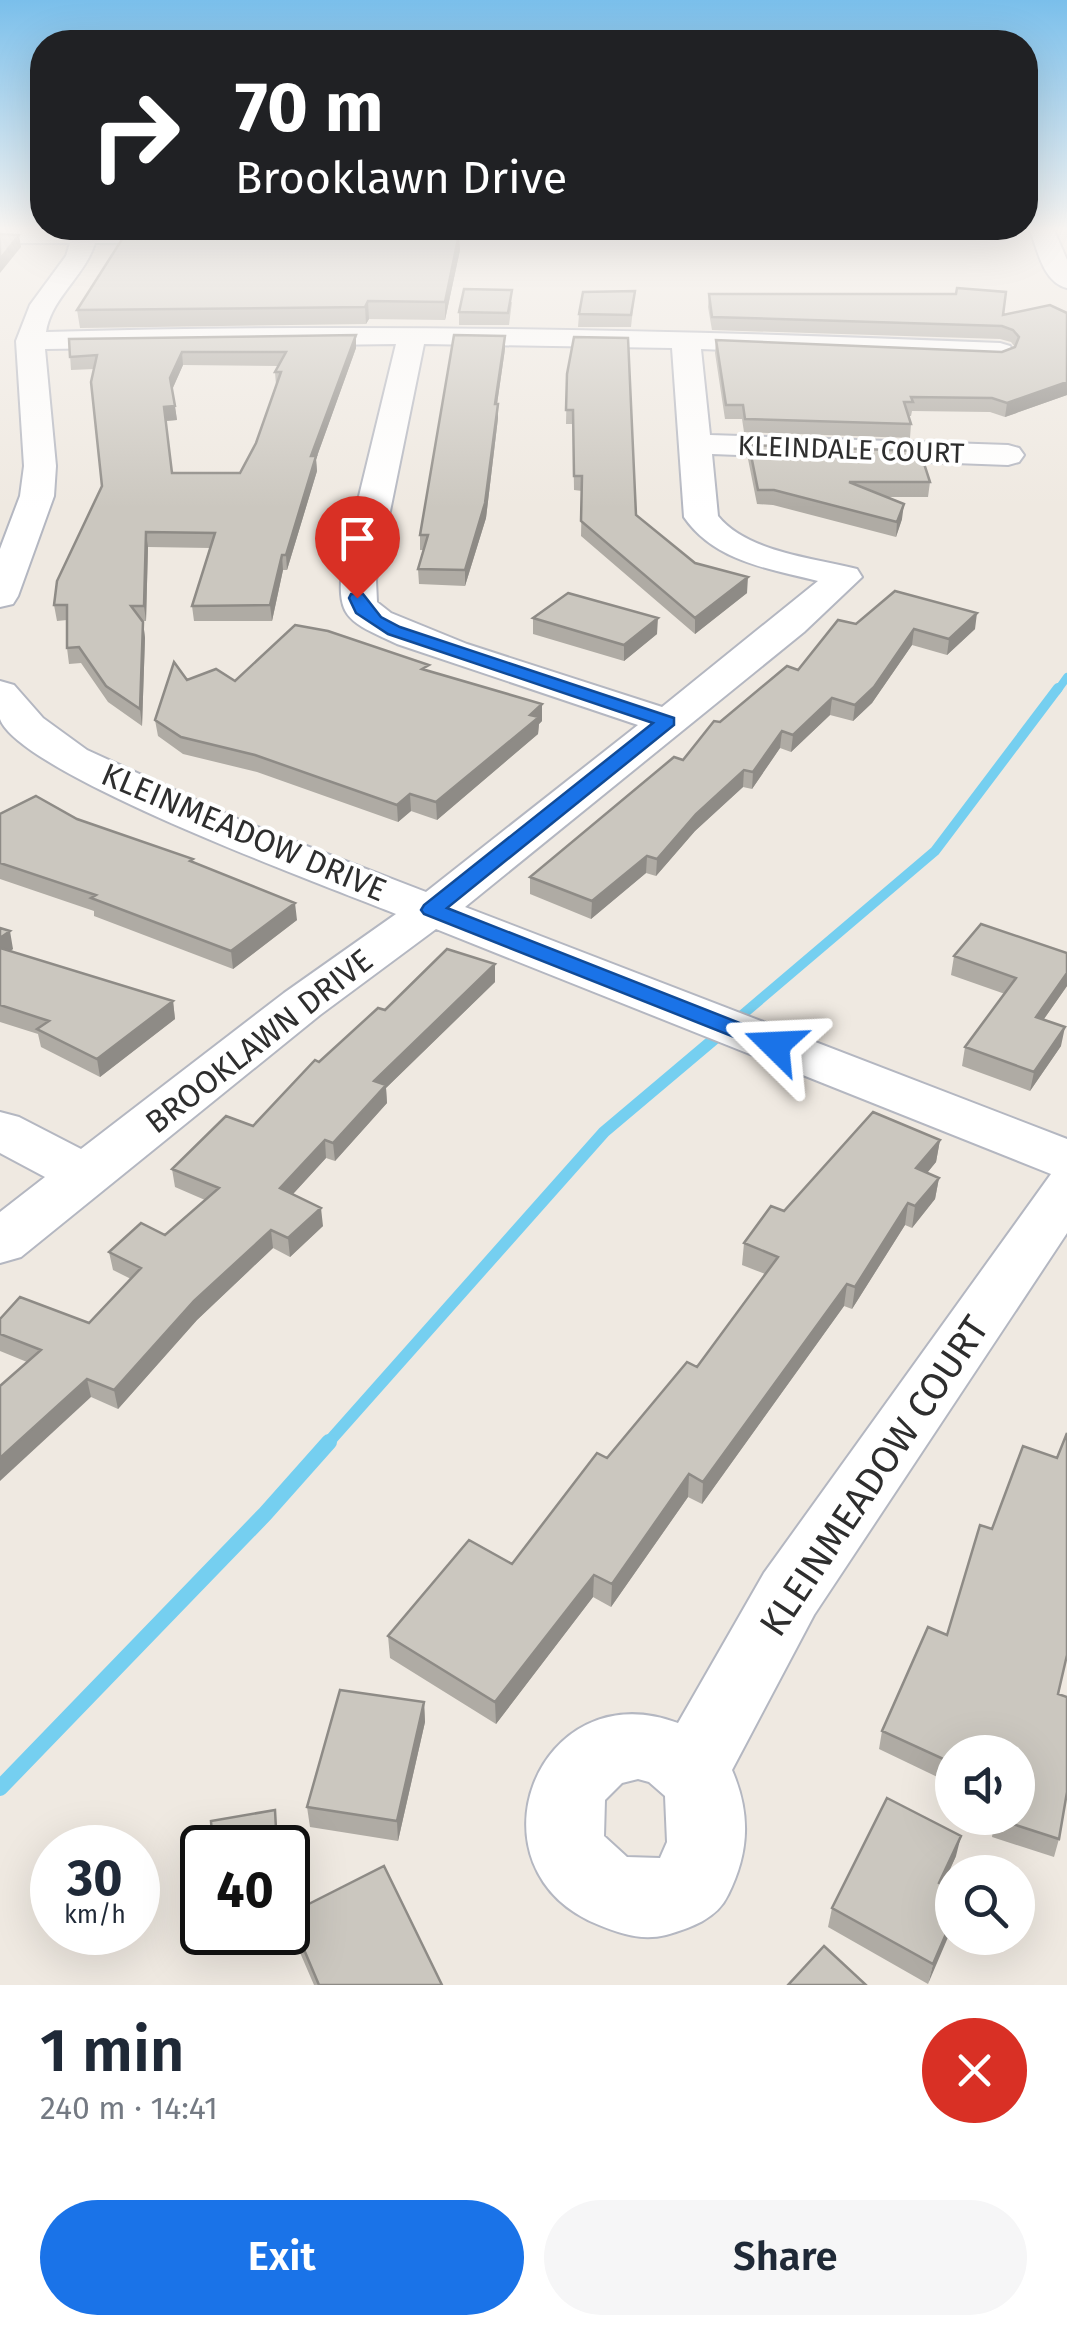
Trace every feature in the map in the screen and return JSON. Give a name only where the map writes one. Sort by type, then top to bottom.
[{"type":"street","points":[[0,596],[38,496],[40,466],[30,341],[37,323]]},
{"type":"street","points":[[412,338],[362,562],[357,598],[362,610],[374,621],[416,640],[667,722]]},
{"type":"street","points":[[30,341],[686,341],[891,345],[1000,352]]},
{"type":"street","points":[[686,341],[694,444]]},
{"type":"street","name":"BROOKLAWN DRIVE","points":[[0,1242],[302,1004],[432,910],[791,624],[844,577],[732,544],[706,527],[701,517],[694,444]]},
{"type":"street","name":"KLEINDALE COURT","points":[[694,444],[1008,456]]},
{"type":"street","name":"KLEINMEADOW DRIVE","points":[[0,694],[28,727],[72,759],[226,830],[1067,1160]]},
{"type":"street","points":[[0,1130],[86,1175]]},
{"type":"street","name":"KLEINMEADOW COURT","points":[[692,1770],[789,1594],[1067,1189]]},
{"type":"building","points":[[894,323],[1067,323],[1067,382],[1007,403],[992,398],[911,397],[913,402],[904,402],[911,424],[745,419],[743,405],[726,405],[716,340],[1002,352],[1015,347],[1019,337],[1002,326]]},
{"type":"building","points":[[356,335],[311,456],[316,456],[286,555],[282,555],[270,605],[192,606],[215,533],[146,532],[144,606],[131,606],[143,622],[140,709],[106,686],[79,647],[67,648],[67,605],[54,605],[57,581],[102,486],[91,382],[97,355],[70,357],[69,339]],"holes":[[[182,352],[286,352],[275,372],[281,372],[256,443],[240,473],[172,473],[164,407],[175,406],[170,378]]]},
{"type":"building","points":[[454,335],[505,336],[485,503],[465,570],[418,569],[428,535],[420,535]]},
{"type":"building","points":[[574,337],[628,338],[636,515],[695,563],[748,577],[695,618],[581,521],[582,476],[574,476],[573,410],[566,410]]},
{"type":"building","points":[[749,445],[920,451],[930,482],[849,482],[904,504],[897,522],[774,490],[758,490]]},
{"type":"building","points":[[895,591],[977,613],[949,639],[914,629],[874,687],[855,705],[832,698],[793,735],[782,731],[753,772],[744,770],[696,814],[657,859],[647,856],[592,901],[530,877],[674,757],[683,760],[714,721],[720,722],[787,666],[798,670],[838,620],[856,624]]},
{"type":"building","points":[[568,593],[658,618],[624,645],[533,618]]},
{"type":"building","points":[[295,625],[328,631],[429,665],[422,669],[542,704],[530,715],[539,717],[436,802],[410,794],[397,805],[255,755],[181,737],[155,720],[174,662],[187,680],[216,669],[235,681]]},
{"type":"building","points":[[36,796],[77,819],[193,859],[190,861],[295,903],[231,951],[91,898],[96,895],[0,863],[0,814]]},
{"type":"building","points":[[981,924],[1067,953],[1067,973],[1036,1017],[1065,1027],[1034,1072],[965,1047],[1016,978],[954,956]]},
{"type":"building","points":[[0,948],[173,1001],[97,1059],[37,1029],[49,1021],[0,1005]]},
{"type":"building","points":[[447,949],[495,964],[374,1081],[386,1085],[333,1143],[325,1140],[280,1188],[321,1208],[288,1238],[271,1230],[194,1301],[114,1390],[87,1379],[0,1458],[0,1386],[41,1350],[0,1334],[0,1319],[20,1297],[89,1323],[141,1268],[109,1252],[141,1223],[165,1235],[219,1188],[172,1169],[226,1116],[253,1126],[315,1060],[319,1062],[378,1008],[385,1010]]},
{"type":"building","points":[[873,1112],[940,1140],[916,1168],[939,1178],[915,1206],[908,1203],[855,1287],[847,1284],[703,1482],[689,1474],[612,1584],[594,1575],[495,1702],[388,1636],[469,1540],[512,1564],[597,1453],[607,1458],[687,1362],[697,1367],[778,1257],[744,1243],[771,1206],[784,1211]]},
{"type":"building","points":[[1067,1433],[1067,1655],[1058,1694],[1067,1697],[1067,1792],[1059,1839],[1035,1831],[1035,1735],[935,1735],[935,1755],[882,1731],[928,1627],[947,1635],[980,1525],[992,1529],[1023,1446],[1057,1458]]},
{"type":"building","points":[[340,1690],[424,1702],[397,1821],[307,1807]]},
{"type":"building","points":[[887,1798],[935,1823],[935,1835],[961,1836],[952,1855],[935,1855],[937,1955],[933,1964],[832,1908]]},
{"type":"building","points":[[275,1810],[276,1825],[211,1825],[211,1821]]},
{"type":"building","points":[[384,1866],[442,1985],[319,1985],[306,1955],[310,1955],[310,1903]]},
{"type":"building","points":[[824,1946],[866,1985],[788,1985]]},
{"type":"waterway","points":[[1057,691],[1067,677]]},
{"type":"waterway","points":[[735,1021],[935,851],[1058,688]]},
{"type":"waterway","points":[[327,1444],[604,1132],[738,1019]]},
{"type":"waterway","points":[[0,1788],[265,1514],[329,1442]]},
{"type":"route","points":[[357,598],[362,610],[374,621],[416,640],[667,722],[432,910],[775,1045]]}]
